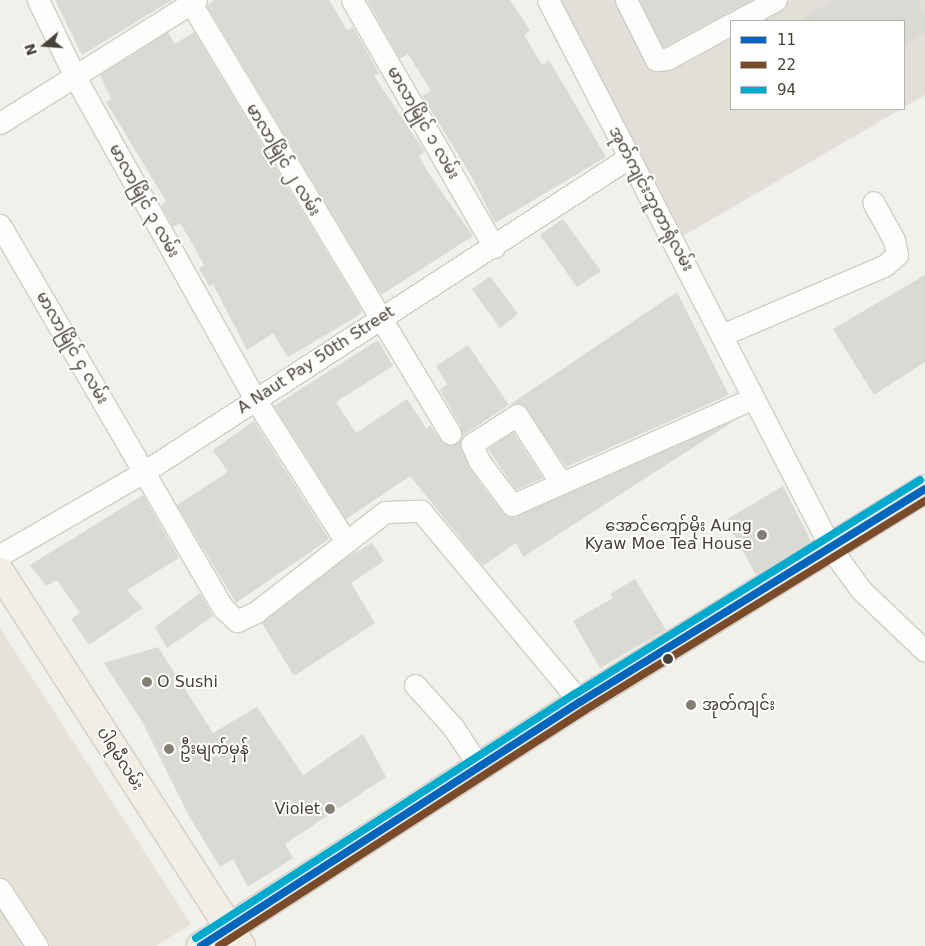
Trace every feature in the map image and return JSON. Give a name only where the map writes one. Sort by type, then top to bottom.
[{"type":"main road","points":[[200,946],[235,937],[480,768],[580,702],[832,550],[925,489]]},
{"type":"main road","name":"ပါရမီလမ်း","points":[[0,572],[235,937]]},
{"type":"street","name":"မာလာမြိုင် ၃ လမ်း","points":[[38,0],[75,78],[255,399],[346,542]]},
{"type":"street","name":"မာလာမြိုင် ၁ လမ်း","points":[[352,0],[494,247]]},
{"type":"street","name":"အုတ်ကျင်းဘူတာရုံလမ်း","points":[[548,0],[832,550],[861,590],[925,651]]},
{"type":"street","points":[[626,0],[656,60],[667,59],[730,25]]},
{"type":"street","points":[[739,20],[776,0]]},
{"type":"street","points":[[0,123],[75,78],[192,1]]},
{"type":"street","name":"မာလာမြိုင် ၂ လမ်း","points":[[192,1],[378,319],[450,433]]},
{"type":"street","name":"A Naut Pay 50th Street","points":[[0,556],[144,472],[378,319],[494,247],[628,158]]},
{"type":"street","points":[[722,334],[884,266],[896,255],[894,240],[873,202]]},
{"type":"street","name":"မာလာမြိုင် ၄ လမ်း","points":[[0,225],[222,607],[237,621],[256,612],[346,542]]},
{"type":"street","points":[[559,480],[753,398]]},
{"type":"street","points":[[346,542],[385,512],[421,511],[580,702]]},
{"type":"street","points":[[415,685],[453,727],[480,768]]},
{"type":"street","points":[[0,890],[36,946]]},
{"type":"shaded area","points":[[560,0],[925,0],[925,95],[905,106],[905,20],[730,20],[730,110],[899,110],[683,236]]},
{"type":"shaded area","points":[[0,628],[191,924],[156,946],[0,946]]},
{"type":"building","points":[[55,0],[172,0],[82,55]]},
{"type":"building","points":[[214,0],[329,0],[347,30],[353,27],[379,73],[374,76],[425,152],[419,156],[429,174],[473,236],[381,295],[207,6]]},
{"type":"building","points":[[367,0],[510,0],[530,30],[524,35],[542,65],[549,60],[606,157],[495,223],[472,177],[422,96],[431,91],[408,54],[400,59]]},
{"type":"building","points":[[640,0],[750,0],[663,47]]},
{"type":"building","points":[[834,0],[918,0],[925,15],[925,32],[905,43],[905,20],[800,20]]},
{"type":"building","points":[[168,32],[175,44],[194,32],[361,309],[361,314],[288,357],[273,333],[247,350],[213,284],[209,286],[199,268],[204,265],[192,243],[180,223],[173,227],[161,205],[166,201],[106,102],[111,99],[100,75]]},
{"type":"building","points":[[563,219],[601,271],[577,287],[540,235]]},
{"type":"building","points":[[925,275],[925,362],[874,395],[833,329]]},
{"type":"building","points":[[490,276],[518,314],[500,328],[472,289]]},
{"type":"building","points":[[677,292],[729,395],[566,467],[522,404],[510,404]]},
{"type":"building","points":[[378,340],[393,366],[336,402],[356,433],[407,399],[427,429],[430,425],[444,444],[461,439],[469,468],[502,512],[511,517],[739,418],[523,557],[516,543],[483,566],[410,476],[346,519],[274,406]]},
{"type":"building","points":[[468,345],[509,405],[461,437],[461,427],[440,390],[447,384],[436,366]]},
{"type":"building","points":[[254,421],[329,539],[236,603],[177,505],[228,472],[213,450]]},
{"type":"building","points":[[513,432],[543,478],[516,490],[488,449]]},
{"type":"building","points":[[783,486],[811,541],[756,575],[726,520]]},
{"type":"building","points":[[143,495],[179,558],[127,590],[143,608],[89,645],[71,619],[80,613],[57,580],[46,586],[30,565]]},
{"type":"building","points":[[372,543],[384,561],[351,583],[375,623],[294,676],[262,623],[347,557]]},
{"type":"building","points":[[635,579],[666,630],[600,668],[573,621],[613,598],[610,594]]},
{"type":"building","points":[[200,593],[213,616],[167,648],[155,627]]},
{"type":"building","points":[[158,647],[213,733],[257,707],[303,775],[363,734],[386,777],[285,844],[293,858],[248,887],[233,859],[220,867],[189,816],[143,723],[104,663]]},
{"type":"transit line","name":"94","points":[[196,938],[575,694],[920,480]]},
{"type":"transit line","name":"11","points":[[201,946],[580,702],[925,489]]},
{"type":"transit line","name":"22","points":[[219,946],[585,710],[925,501]]},
{"type":"place","name":"အောင်ကျော်မိုး Aung Kyaw Moe Tea House","points":[[762,535]]},
{"type":"place","name":"O Sushi","points":[[147,682]]},
{"type":"place","name":"အုတ်ကျင်း","points":[[691,705]]},
{"type":"place","name":"ဦးမျက်မှန်","points":[[169,749]]},
{"type":"place","name":"Violet","points":[[330,809]]}]
